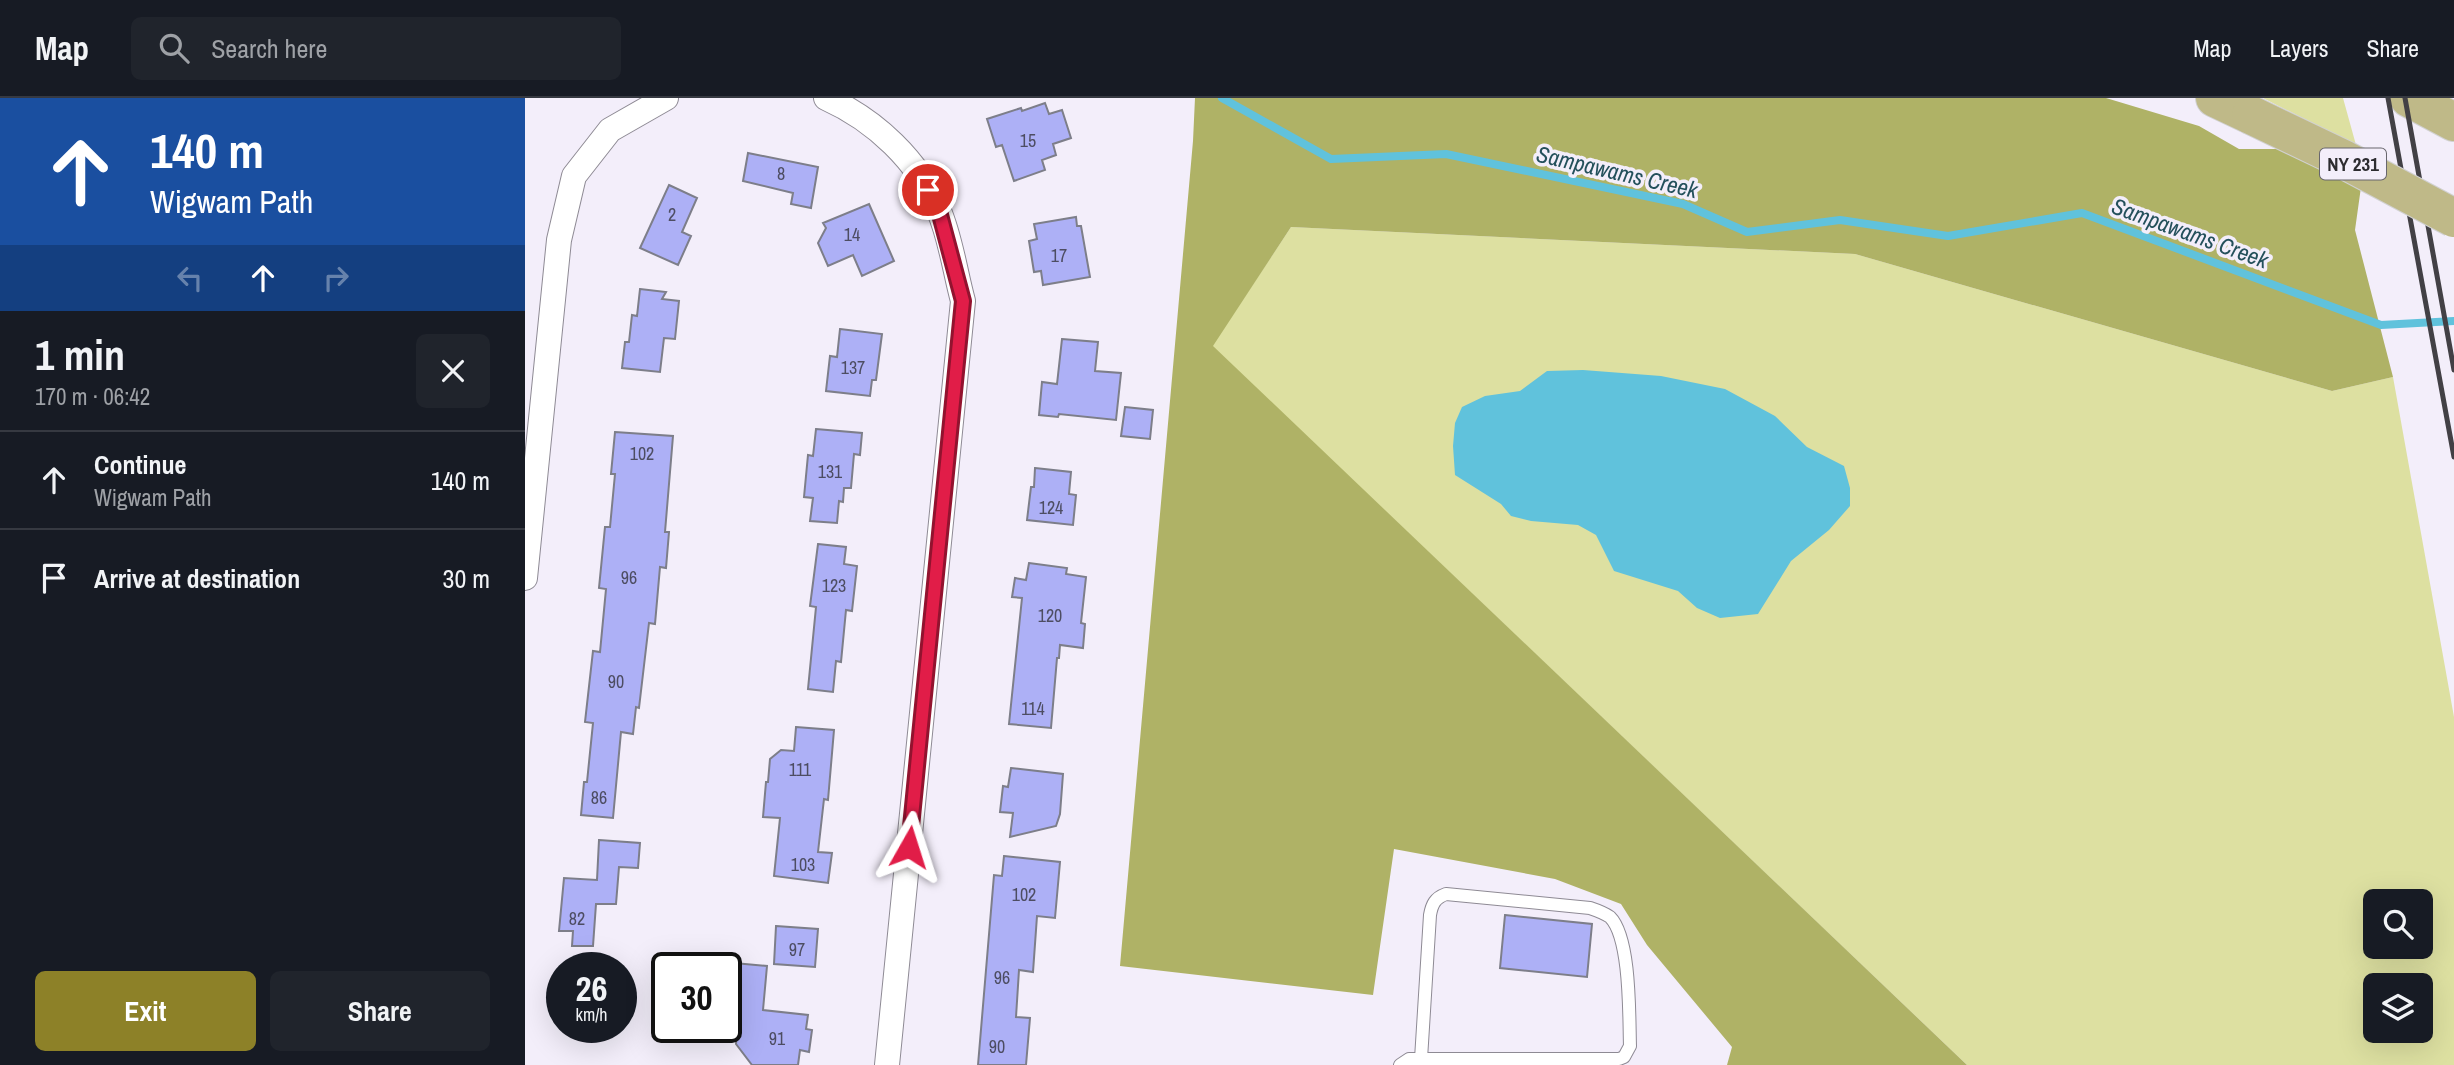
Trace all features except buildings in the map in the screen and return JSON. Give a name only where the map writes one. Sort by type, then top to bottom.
[{"type":"main road","name":"NY 231","points":[[2215,98],[2344,160],[2454,218]]},
{"type":"main road","points":[[2409,98],[2454,122]]},
{"type":"street","points":[[525,578],[559,240],[574,176],[610,130],[666,98]]},
{"type":"street","points":[[826,98],[885,134],[916,169],[939,211],[963,301],[887,1065]]},
{"type":"lane","points":[[1400,1065],[1409,1059],[1421,1059],[1619,1059],[1624,1057],[1630,1046],[1627,965],[1615,925],[1609,917],[1590,908],[1445,894],[1440,896],[1432,906],[1430,915],[1421,1059]]},
{"type":"green space","points":[[1195,98],[2106,98],[2199,126],[2239,149],[2282,149],[2361,187],[2355,230],[2393,377],[2332,391],[1855,254],[1291,227],[1213,346],[1967,1065],[1727,1065],[1732,1047],[1647,945],[1621,904],[1555,879],[1394,849],[1373,995],[1120,966]]},
{"type":"green space","points":[[2263,98],[2343,98],[2356,145]]},
{"type":"green space","points":[[1291,227],[1855,254],[2332,391],[2393,377],[2454,717],[2454,1065],[1967,1065],[1212,346]]},
{"type":"water","points":[[1583,370],[1661,376],[1725,389],[1775,416],[1807,447],[1844,466],[1850,488],[1850,506],[1829,530],[1791,561],[1758,614],[1720,618],[1697,608],[1678,591],[1614,571],[1596,535],[1578,525],[1531,521],[1511,516],[1501,504],[1455,475],[1455,423],[1462,407],[1485,396],[1520,391],[1547,371]]},
{"type":"waterway","name":"Sampawams Creek","points":[[1222,98],[1331,159],[1446,154],[1683,204],[1747,232],[1840,220],[1948,236],[2082,213],[2381,325],[2454,321]]},
{"type":"railway","points":[[2388,98],[2454,457]]},
{"type":"railway","points":[[2405,98],[2454,370]]},
{"type":"route","points":[[909,847],[963,301],[939,211],[928,190]]}]
